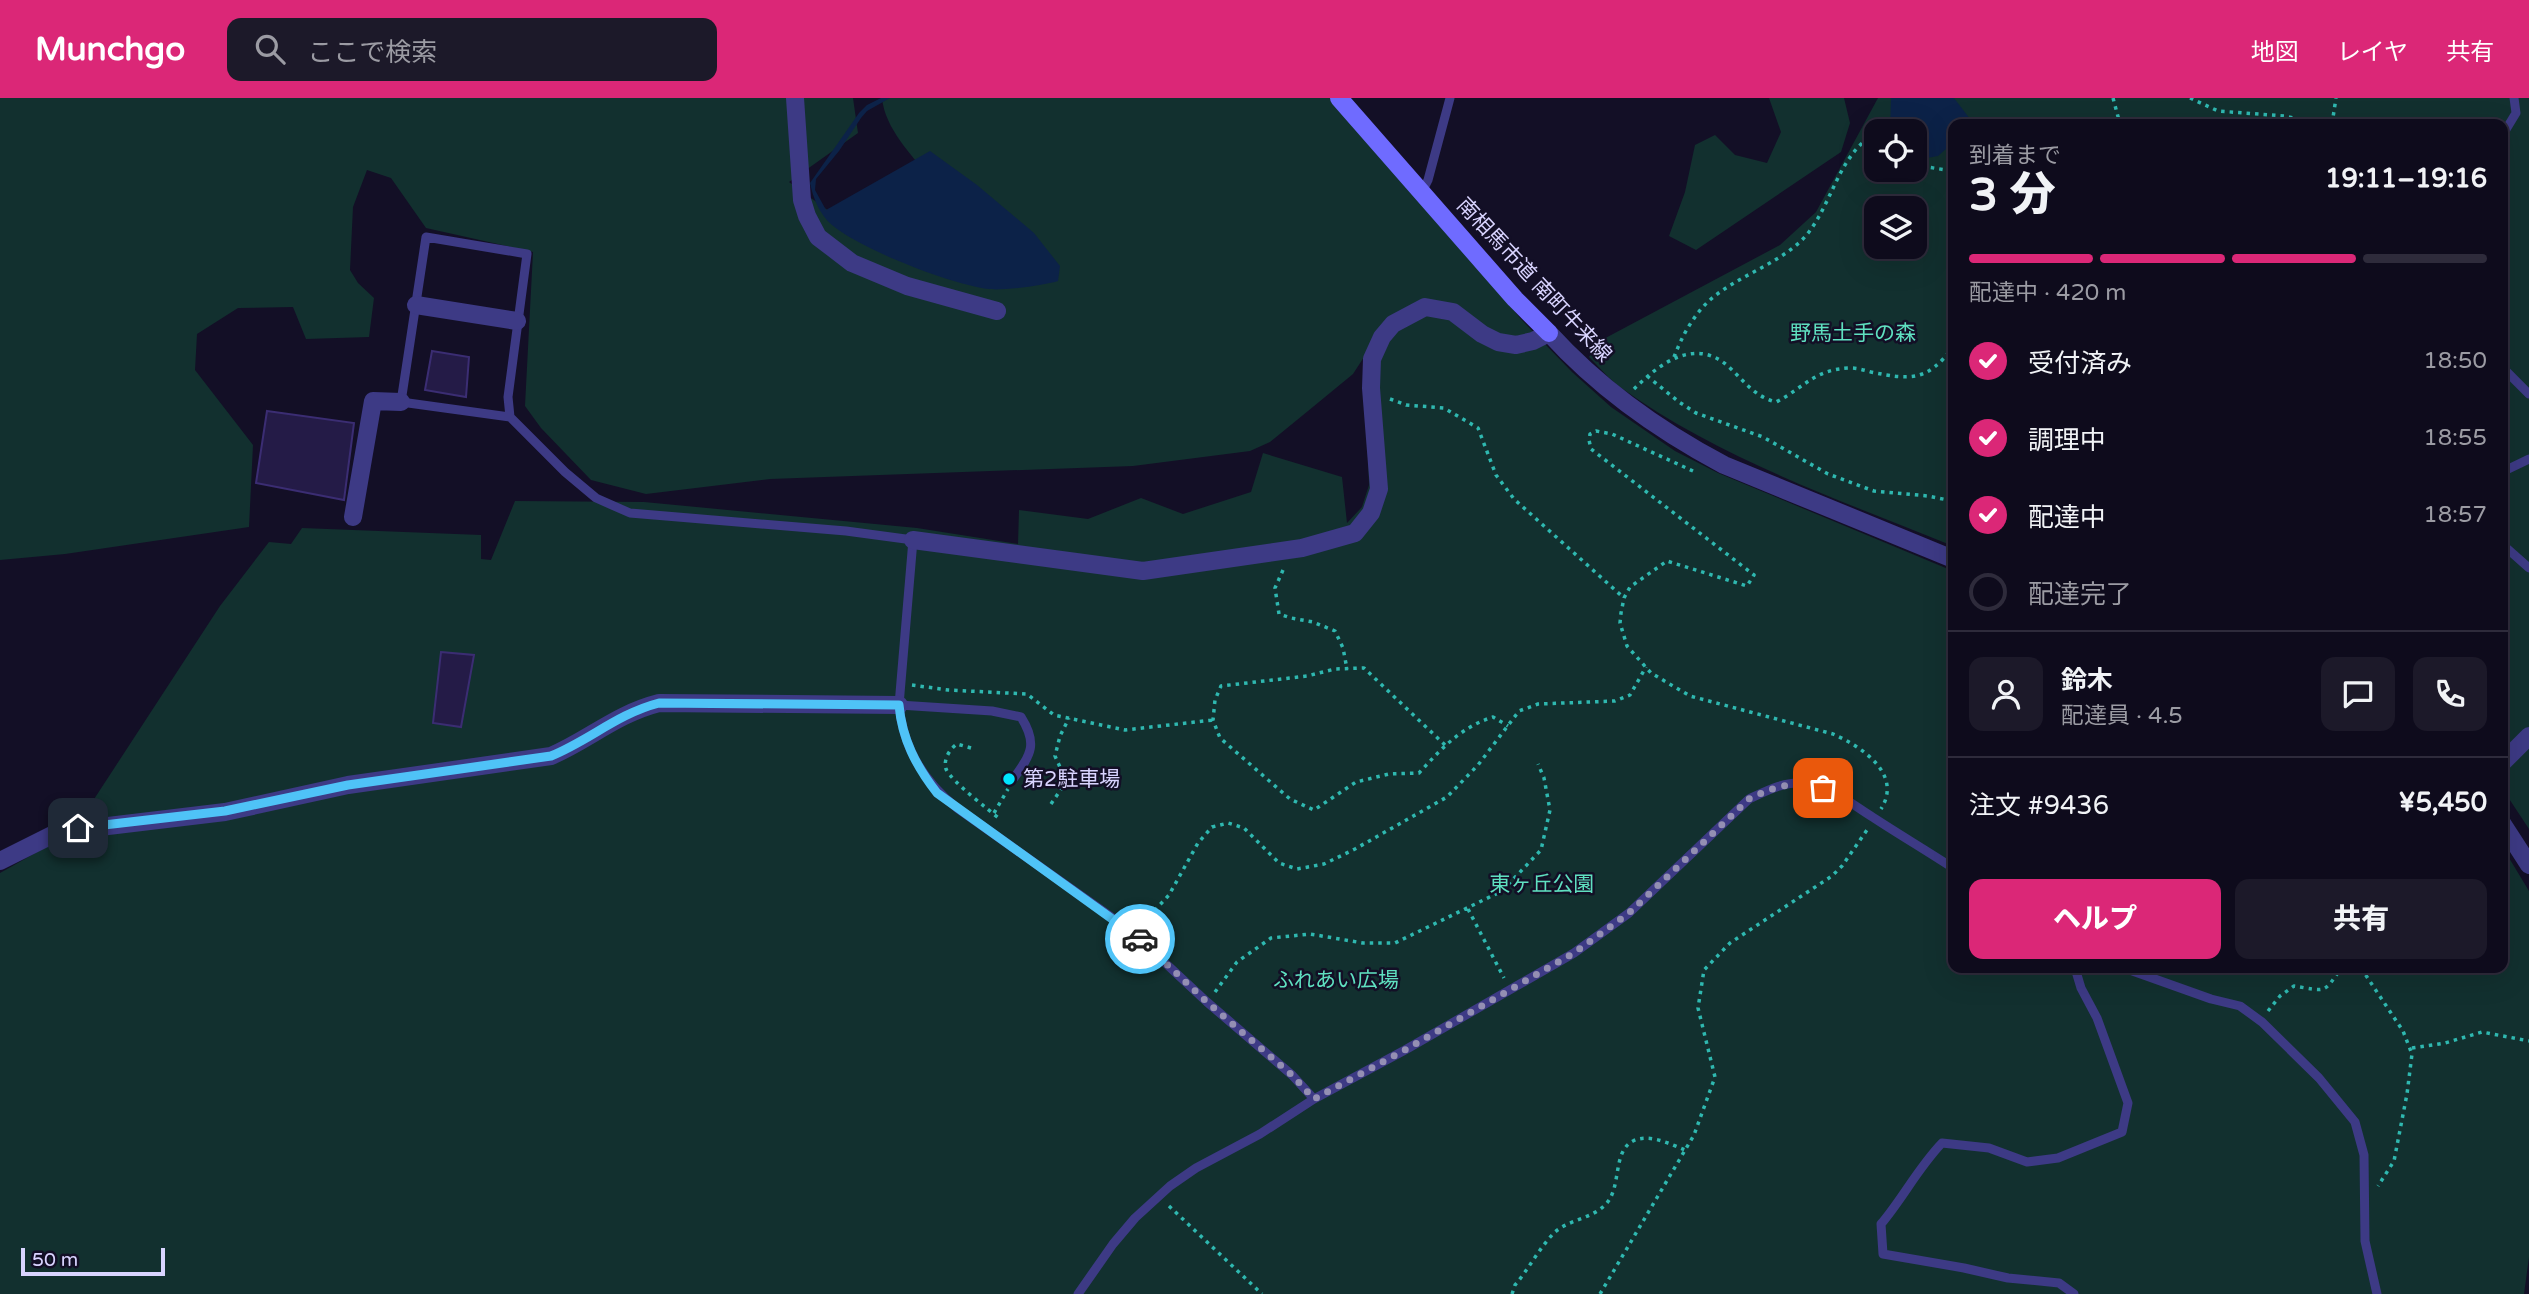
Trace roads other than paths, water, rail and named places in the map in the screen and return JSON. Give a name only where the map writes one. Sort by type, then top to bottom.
[{"type":"street","points":[[795,98],[802,200],[818,237],[852,262],[907,286],[997,311]]},
{"type":"street","name":"南相馬市道 南町牛来線","points":[[1339,98],[1509,292],[1579,367],[1623,402],[1670,435],[1724,465],[1948,557]]},
{"type":"street","points":[[416,305],[517,321]]},
{"type":"street","points":[[913,540],[1143,571],[1296,549],[1354,533],[1371,513],[1379,489],[1372,359],[1382,337],[1393,324],[1425,307],[1453,312],[1482,334],[1516,345],[1534,341],[1549,333]]},
{"type":"street","points":[[353,517],[373,401],[401,402]]},
{"type":"street","points":[[0,861],[58,832],[225,811],[348,785],[551,756],[638,708],[659,703],[899,705]]},
{"type":"street","points":[[2508,757],[2529,736]]},
{"type":"street","points":[[2508,832],[2529,865]]},
{"type":"lane","points":[[1422,192],[1428,180],[1450,98]]},
{"type":"lane","points":[[2508,126],[2516,113],[2514,98]]},
{"type":"lane","points":[[510,417],[508,397],[527,254],[426,237],[401,402],[510,417],[565,472],[596,498],[630,513],[846,531],[913,540],[899,705],[906,741],[922,774],[937,793],[1132,931],[1207,1002],[1292,1075],[1314,1099]]},
{"type":"lane","points":[[2508,374],[2529,394]]},
{"type":"lane","points":[[2508,469],[2529,459]]},
{"type":"lane","points":[[2508,549],[2529,568]]},
{"type":"lane","points":[[899,705],[992,711],[1021,717],[1028,727],[1032,743],[1031,750],[1014,778]]},
{"type":"lane","points":[[1078,1294],[1112,1244],[1157,1196],[1196,1168],[1260,1134],[1314,1099],[1574,953],[1629,913],[1749,799],[1769,789],[1791,783],[1807,783],[1823,788],[1948,865]]},
{"type":"lane","points":[[2074,1294],[2059,1283],[2008,1278],[1883,1254],[1881,1224],[1903,1198],[1921,1165],[1942,1143],[1989,1148],[2027,1162],[2058,1158],[2122,1132],[2128,1103],[2097,1018],[2081,988],[2076,973]]},
{"type":"lane","points":[[2138,973],[2211,999],[2240,1006],[2262,1022],[2319,1078],[2355,1122],[2364,1155],[2365,1241],[2377,1294]]},
{"type":"water","points":[[881,98],[890,98],[867,111],[816,179],[815,190],[826,210],[930,151],[977,185],[1034,233],[1060,266],[1058,281],[1034,286],[989,289],[953,281],[863,245],[828,221],[818,206],[810,183],[859,113],[867,105]]},
{"type":"water","points":[[1891,98],[1954,98],[1970,119],[1948,119],[1948,149],[1938,156],[1927,158],[1927,119],[1890,119]]},
{"type":"place","name":"第2駐車場","points":[[1009,779]]},
{"type":"park label","name":"野馬土手の森","points":[[1853,333]]},
{"type":"park label","name":"東ヶ丘公園","points":[[1542,884]]},
{"type":"park label","name":"ふれあい広場","points":[[1336,980]]}]
